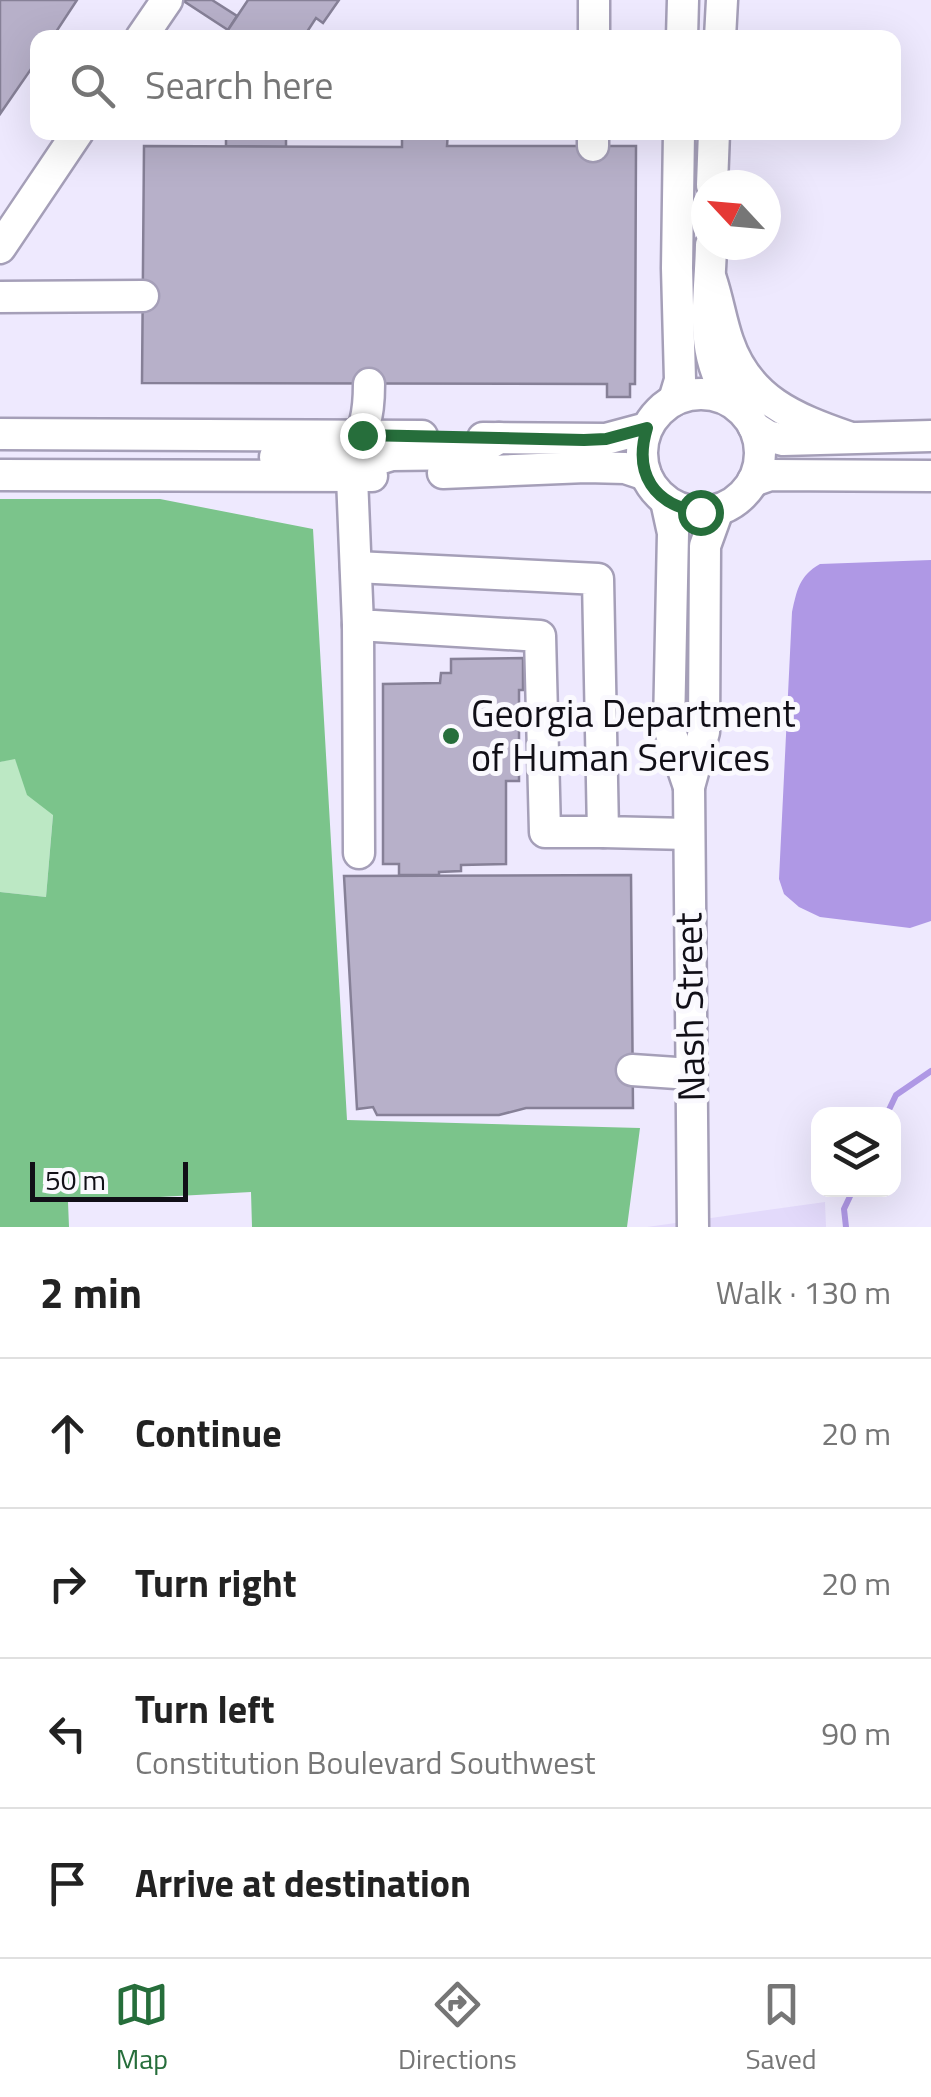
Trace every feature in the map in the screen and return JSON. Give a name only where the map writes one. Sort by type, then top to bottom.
[{"type":"street","points":[[147,30],[167,0]]},
{"type":"street","points":[[594,0],[594,30]]},
{"type":"street","points":[[682,0],[682,30]]},
{"type":"street","points":[[720,30],[722,0]]},
{"type":"street","points":[[0,248],[73,140]]},
{"type":"street","points":[[674,400],[680,380],[679,140]]},
{"type":"street","points":[[713,170],[714,140]]},
{"type":"street","points":[[711,260],[707,302],[712,358],[719,383],[754,427],[760,445],[759,463],[753,481],[732,503],[718,510],[682,510],[654,490],[646,475],[642,445],[647,428],[674,400],[693,394],[713,395],[732,402]]},
{"type":"street","points":[[711,279],[728,342],[759,392],[783,411],[848,437]]},
{"type":"street","points":[[0,298],[143,296]]},
{"type":"street","points":[[364,402],[402,436],[606,439],[647,428]]},
{"type":"street","points":[[328,434],[364,402]]},
{"type":"street","points":[[0,434],[328,434],[348,418],[353,406],[364,402]]},
{"type":"street","points":[[179,476],[213,459],[344,452],[364,402]]},
{"type":"street","points":[[754,427],[784,440],[931,436]]},
{"type":"street","points":[[359,853],[358,625],[351,486],[369,462],[392,455],[472,454],[499,438]]},
{"type":"street","points":[[0,476],[179,476],[351,486],[586,467],[625,468],[646,475]]},
{"type":"street","points":[[753,481],[770,475],[931,476]]},
{"type":"street","name":"Nash Street","points":[[666,501],[672,533],[669,728],[688,787]]},
{"type":"street","name":"Nash Street","points":[[694,1227],[688,787],[704,732],[705,546],[718,510]]},
{"type":"street","points":[[356,567],[598,580],[603,832]]},
{"type":"street","points":[[358,625],[540,636],[545,832],[688,834]]},
{"type":"street","points":[[632,1070],[692,1074]]},
{"type":"shaded area","points":[[931,560],[931,921],[910,928],[820,917],[784,894],[779,879],[792,612],[798,590],[807,573],[820,564]]},
{"type":"shaded area","points":[[825,1202],[826,1227],[647,1227]]},
{"type":"green space","points":[[0,499],[160,499],[313,529],[347,1120],[640,1128],[627,1227],[252,1227],[251,1192],[68,1202],[69,1227],[0,1227],[0,892],[46,897],[53,815],[27,795],[15,759],[0,762]]},
{"type":"green space","points":[[15,758],[28,795],[53,814],[46,897],[0,892],[0,762]]},
{"type":"building","points":[[0,0],[77,0],[57,30],[30,30],[30,71],[0,114]]},
{"type":"building","points":[[182,0],[212,0],[237,16],[228,30]]},
{"type":"building","points":[[248,0],[339,0],[323,23],[316,18],[308,30],[228,30]]},
{"type":"building","points":[[226,140],[286,140],[286,147],[226,146]]},
{"type":"building","points":[[402,140],[447,140],[447,146],[636,146],[635,384],[630,384],[630,397],[607,397],[607,384],[142,383],[144,146],[402,147]]},
{"type":"building","name":"Georgia Department of Human Services","points":[[523,658],[519,781],[506,781],[506,864],[461,865],[461,871],[439,875],[399,875],[399,864],[383,864],[383,684],[440,683],[441,673],[451,673],[451,659]]},
{"type":"building","points":[[631,875],[633,1108],[526,1108],[499,1115],[377,1115],[373,1107],[357,1109],[344,876]]},
{"type":"waterway","points":[[890,1107],[896,1095],[931,1071]]},
{"type":"waterway","points":[[846,1227],[844,1209],[850,1197]]},
{"type":"place","name":"Georgia Department of Human Services","points":[[451,736]]},
{"type":"route","points":[[362,435],[584,440],[623,436],[647,428],[642,460],[654,490],[682,510],[700,512]]}]
